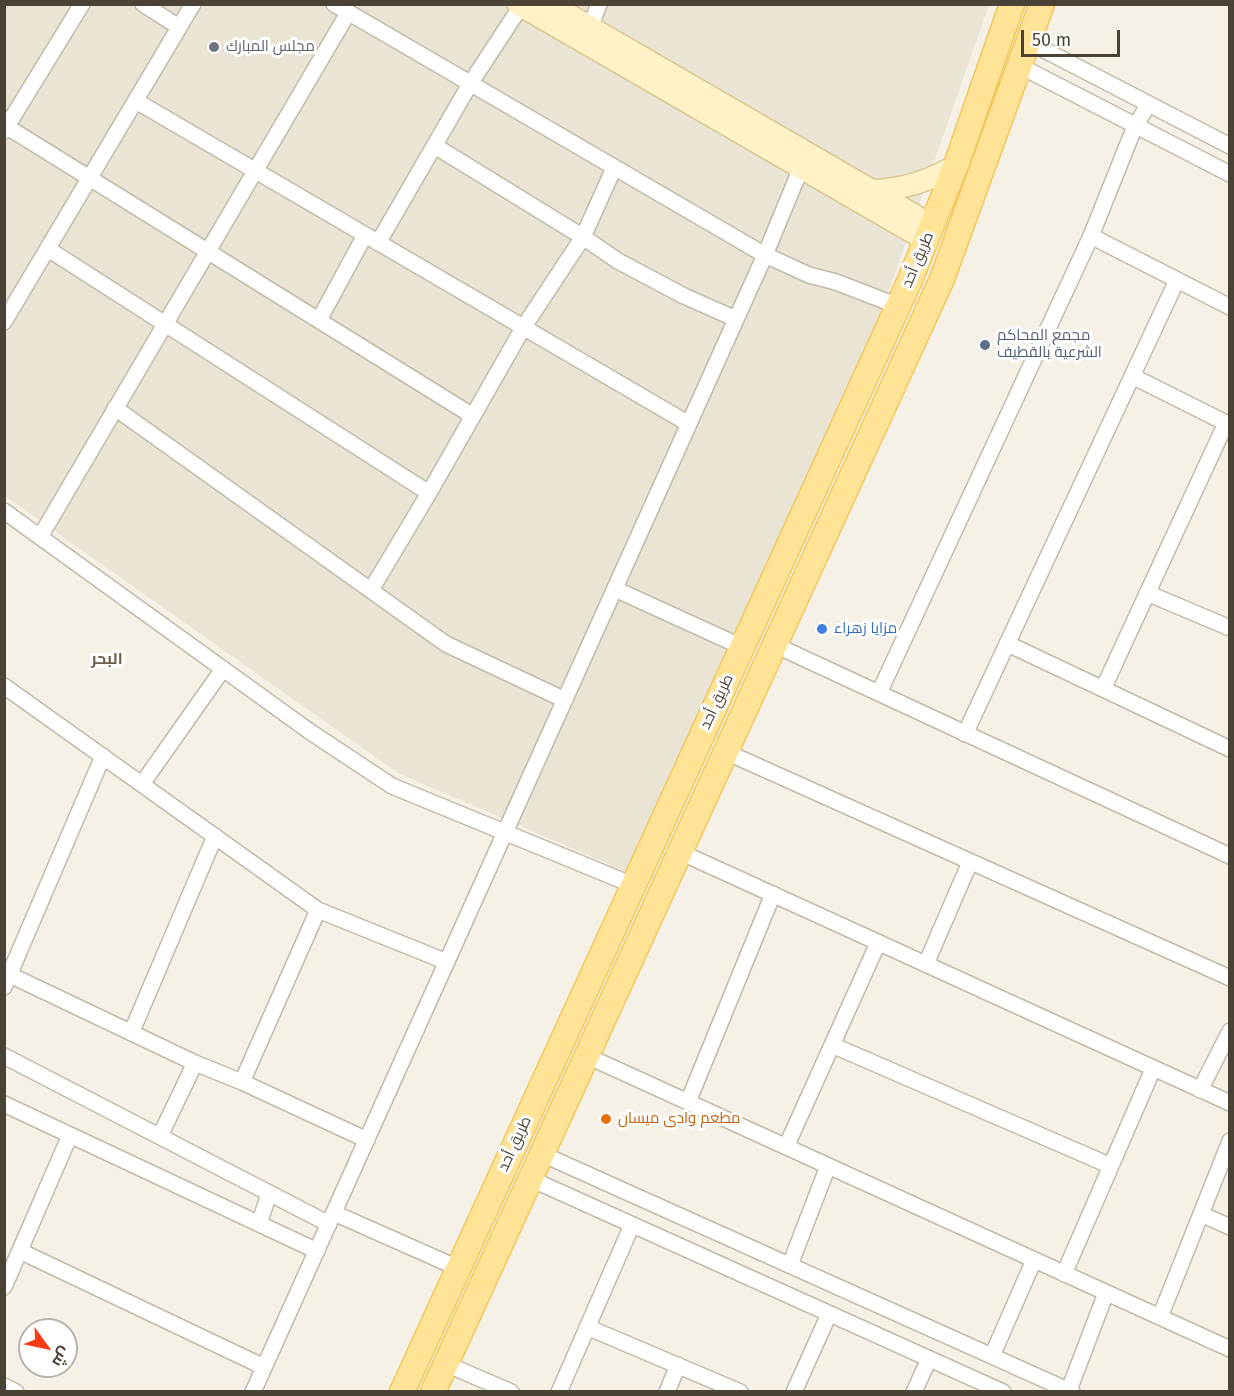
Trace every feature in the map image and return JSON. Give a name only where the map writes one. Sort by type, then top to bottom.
[{"type":"main road","name":"طريق أحد","points":[[402,1392],[898,306],[956,165],[1012,4]]},
{"type":"main road","name":"طريق أحد","points":[[434,1392],[942,279],[1042,4]]},
{"type":"street","points":[[82,4],[5,127],[473,416]]},
{"type":"street","points":[[143,4],[179,27]]},
{"type":"street","points":[[4,322],[193,4]]},
{"type":"street","points":[[334,4],[765,255],[808,275],[836,282],[898,306]]},
{"type":"street","points":[[550,4],[872,191],[929,233]]},
{"type":"street","points":[[590,28],[599,4]]},
{"type":"street","points":[[319,320],[435,146],[470,84],[520,5],[801,168],[929,233]]},
{"type":"street","points":[[40,537],[348,13]]},
{"type":"street","points":[[1029,42],[1149,104],[1228,141]]},
{"type":"street","points":[[1020,66],[1230,174]]},
{"type":"street","points":[[136,101],[688,424]]},
{"type":"street","points":[[879,693],[1091,236],[1135,126],[1149,104]]},
{"type":"street","points":[[435,146],[618,261],[684,296],[736,319]]},
{"type":"street","points":[[872,191],[894,189],[914,183],[942,173],[956,165]]},
{"type":"street","points":[[371,590],[523,328],[583,237],[614,168]]},
{"type":"street","points":[[253,1392],[765,255],[801,168]]},
{"type":"street","points":[[1091,236],[1230,307]]},
{"type":"street","points":[[48,249],[429,493]]},
{"type":"street","points":[[965,734],[1177,280]]},
{"type":"street","points":[[1103,689],[1228,424],[1132,376]]},
{"type":"street","points":[[116,408],[446,644],[565,700]]},
{"type":"street","points":[[4,511],[309,731],[392,786],[633,885]]},
{"type":"street","points":[[615,589],[742,647]]},
{"type":"street","points":[[1147,593],[1230,628]]},
{"type":"street","points":[[1008,644],[1230,749]]},
{"type":"street","points":[[775,645],[1230,856]]},
{"type":"street","points":[[142,784],[223,669]]},
{"type":"street","points":[[4,686],[318,910],[447,963]]},
{"type":"street","points":[[726,752],[1230,978]]},
{"type":"street","points":[[103,756],[7,981],[132,1031],[195,1063],[242,1082],[367,1140]]},
{"type":"street","points":[[132,1031],[214,836]]},
{"type":"street","points":[[680,852],[1230,1103]]},
{"type":"street","points":[[926,964],[969,862]]},
{"type":"street","points":[[688,1102],[773,894]]},
{"type":"street","points":[[242,1082],[318,910]]},
{"type":"street","points":[[786,1147],[878,943]]},
{"type":"street","points":[[1200,1090],[1230,1031]]},
{"type":"street","points":[[832,1045],[1111,1166]]},
{"type":"street","points":[[4,1056],[269,1194],[458,1268]]},
{"type":"street","points":[[587,1056],[1230,1349]]},
{"type":"street","points":[[160,1136],[195,1063]]},
{"type":"street","points":[[1064,1274],[1153,1069]]},
{"type":"street","points":[[4,1104],[317,1251]]},
{"type":"street","points":[[4,1287],[70,1135]]},
{"type":"street","points":[[1160,1317],[1230,1141]]},
{"type":"street","points":[[542,1154],[1070,1391],[1106,1293]]},
{"type":"street","points":[[790,1265],[828,1166]]},
{"type":"street","points":[[531,1179],[1003,1392]]},
{"type":"street","points":[[259,1224],[269,1194]]},
{"type":"street","points":[[1201,1214],[1230,1227]]},
{"type":"street","points":[[559,1392],[632,1225]]},
{"type":"street","points":[[20,1251],[264,1367]]},
{"type":"street","points":[[992,1356],[1034,1260]]},
{"type":"street","points":[[794,1392],[830,1314]]},
{"type":"street","points":[[587,1327],[740,1392]]},
{"type":"street","points":[[914,1392],[929,1359]]},
{"type":"street","points":[[446,1364],[511,1392]]},
{"type":"street","points":[[667,1392],[678,1365]]},
{"type":"street","points":[[4,1386],[16,1392]]},
{"type":"shaded area","points":[[5,5],[989,5],[871,342],[631,874],[398,773],[5,496]]},
{"type":"place","name":"مجلس المبارك","points":[[214,47]]},
{"type":"place","name":"مجمع المحاكم الشرعية بالقطيف","points":[[985,345]]},
{"type":"place","name":"مزايا زهراء","points":[[822,629]]},
{"type":"place","name":"مطعم وادى ميسان","points":[[606,1119]]},
{"type":"district","name":"البحر","points":[[107,660]]}]
